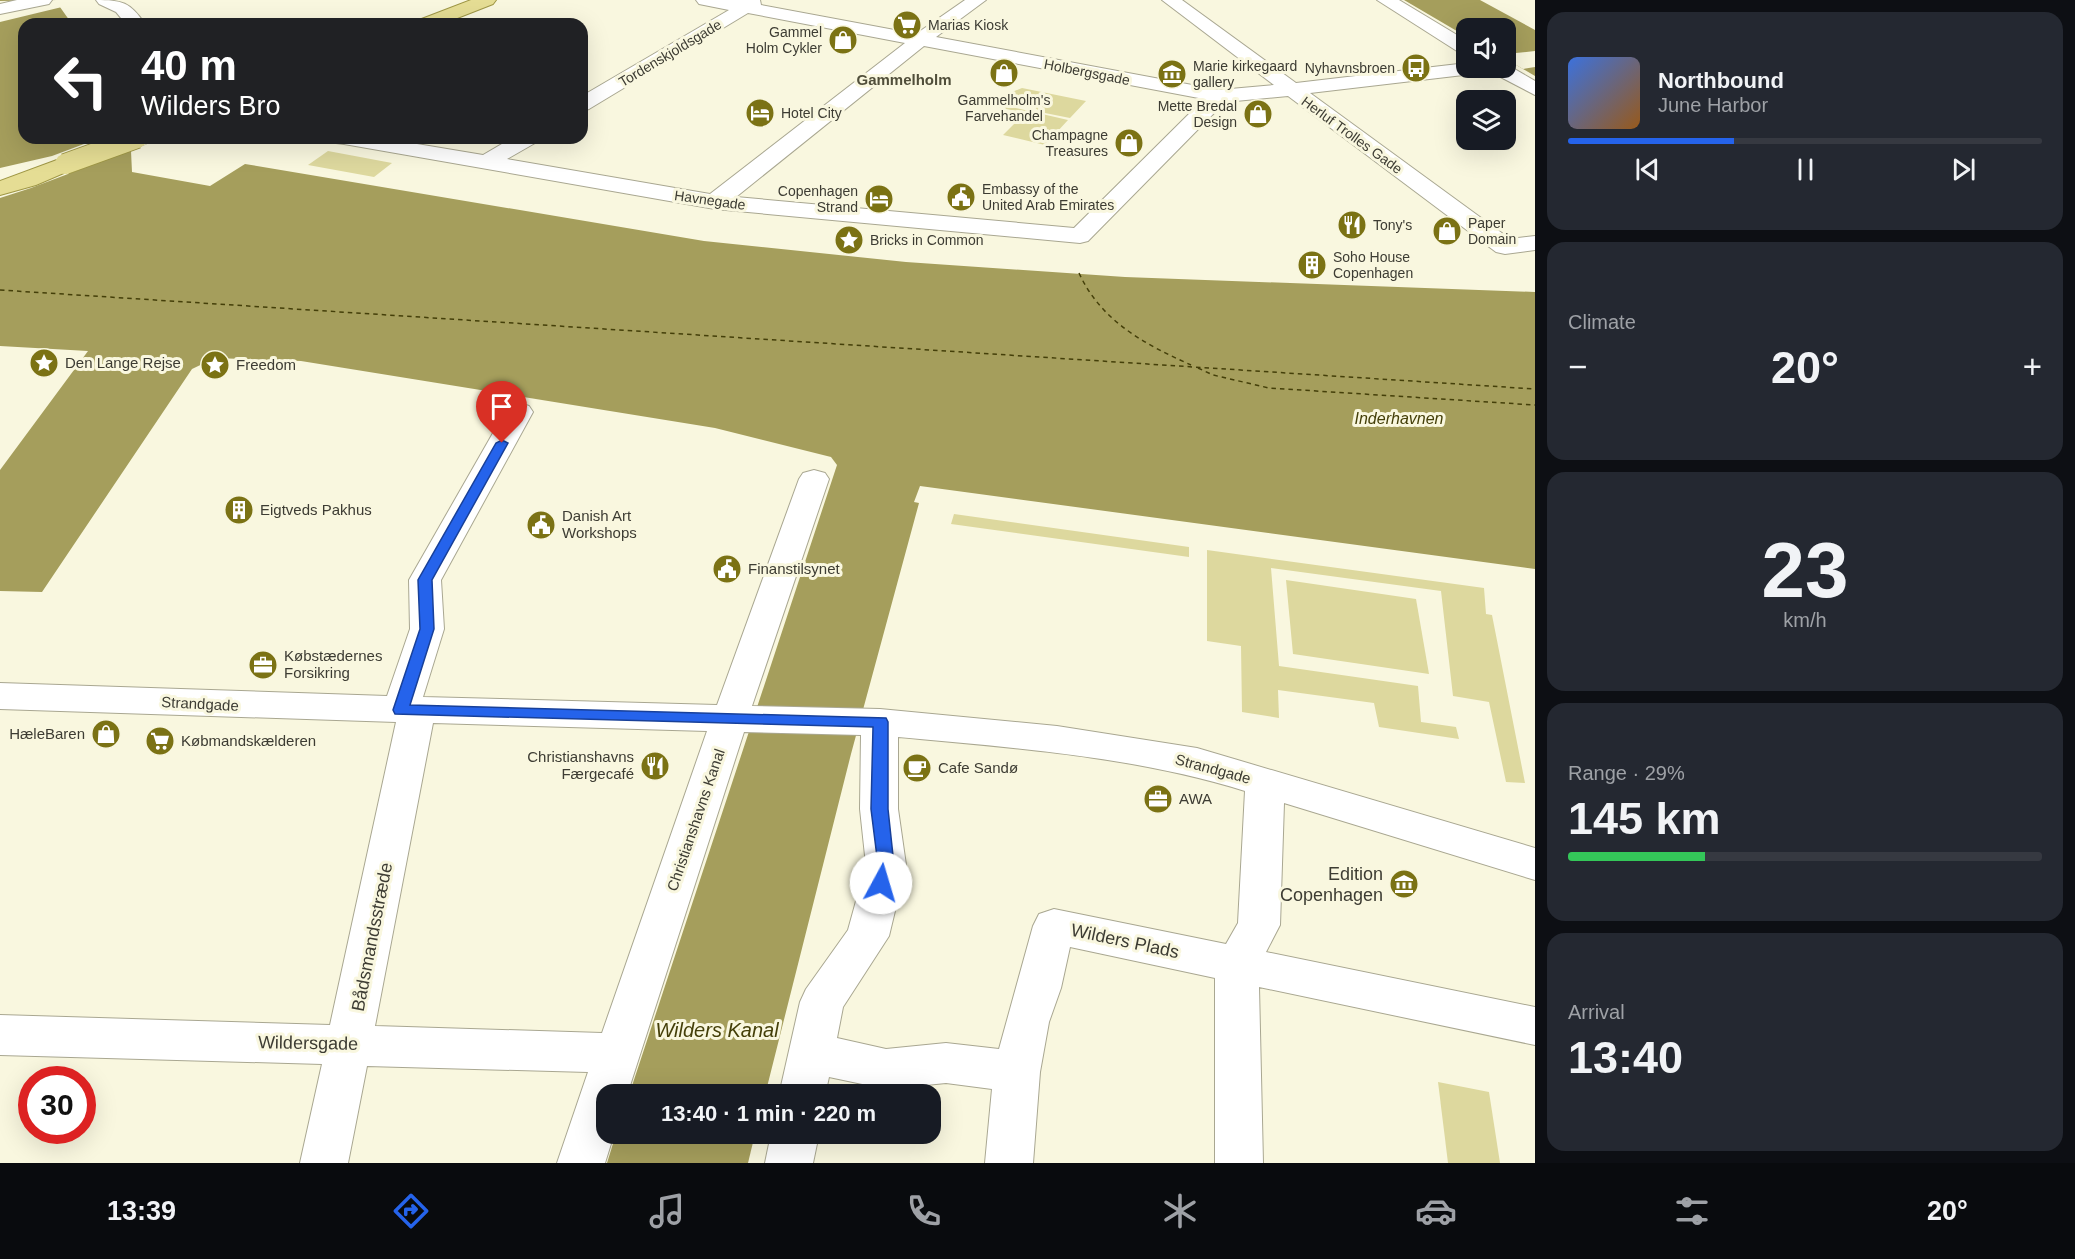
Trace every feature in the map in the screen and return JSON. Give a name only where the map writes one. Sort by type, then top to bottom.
[{"type":"main road","points":[[441,18],[487,0]]},
{"type":"main road","points":[[0,188],[28,180],[120,144]]},
{"type":"main road","points":[[0,179],[65,164]]},
{"type":"street","points":[[4,10],[43,0]]},
{"type":"street","points":[[105,0],[122,8],[131,18]]},
{"type":"street","name":"Holbergsgade","points":[[705,0],[751,4],[920,40],[1219,96],[1456,70]]},
{"type":"street","points":[[715,202],[920,40],[977,0]]},
{"type":"street","name":"Herluf Trolles Gade","points":[[1171,0],[1504,247],[1535,243]]},
{"type":"street","points":[[1386,0],[1456,42]]},
{"type":"street","name":"Tordenskjoldsgade","points":[[588,101],[751,4]]},
{"type":"street","points":[[1516,68],[1535,89]]},
{"type":"street","name":"Havnegade","points":[[378,144],[715,202],[1080,236],[1219,96]]},
{"type":"street","points":[[486,163],[517,144]]},
{"type":"street","points":[[409,710],[427,629],[425,580],[519,412]]},
{"type":"street","name":"Christianshavns Kanal","points":[[582,1163],[730,718],[814,479]]},
{"type":"street","name":"Strandgade","points":[[0,696],[409,710],[880,722],[1068,741],[1197,762],[1535,864]]},
{"type":"street","name":"Bådsmandsstræde","points":[[324,1163],[350,1044],[409,710]]},
{"type":"street","points":[[880,722],[879,809],[886,865],[868,936],[822,1002],[806,1074],[946,1063],[1017,1072]]},
{"type":"street","points":[[1239,1163],[1237,964],[1259,926],[1265,783]]},
{"type":"street","name":"Wilders Plads","points":[[1009,1163],[1017,1072],[1027,1022],[1054,926],[1535,1026]]},
{"type":"street","name":"Wildersgade","points":[[0,1035],[617,1053]]},
{"type":"street","points":[[789,1163],[793,1144]]},
{"type":"shaded area","points":[[1022,88],[1086,101],[1070,118],[1040,112],[1029,102],[1011,98],[1003,105],[1068,120],[1045,145],[1003,135],[1025,113],[997,107],[1012,92]]},
{"type":"shaded area","points":[[328,151],[392,163],[374,177],[308,165]]},
{"type":"shaded area","points":[[954,514],[1189,547],[1189,557],[951,524]]},
{"type":"shaded area","points":[[1207,550],[1484,588],[1486,614],[1492,615],[1525,783],[1506,782],[1489,702],[1453,696],[1441,591],[1271,568],[1279,666],[1418,686],[1421,722],[1456,727],[1459,739],[1379,727],[1374,703],[1278,690],[1279,718],[1242,712],[1241,646],[1207,641]]},
{"type":"shaded area","points":[[1286,580],[1416,599],[1429,674],[1293,654]]},
{"type":"shaded area","points":[[1438,1082],[1489,1092],[1500,1163],[1448,1163]]},
{"type":"water","name":"Inderhavnen","points":[[0,0],[55,0],[68,18],[18,18],[18,144],[147,144],[131,151],[132,172],[210,186],[245,164],[704,241],[906,262],[1125,277],[1535,292],[1535,569],[920,486],[914,502],[919,503],[851,754],[768,1084],[633,1084],[837,465],[831,457],[715,428],[301,361],[215,358],[192,369],[42,592],[0,591],[0,470],[88,351],[0,346]]},
{"type":"water","points":[[1404,0],[1480,0],[1513,18],[1456,18],[1456,31]]},
{"type":"water","points":[[1516,20],[1535,30],[1535,76],[1516,65]]},
{"type":"water","points":[[613,1144],[753,1144],[748,1163],[607,1163]]},
{"type":"pier","points":[[59,0],[62,7],[0,22],[0,1]]},
{"type":"pier","points":[[1535,51],[1535,67],[1523,69],[1516,65],[1516,53]]},
{"type":"pier","points":[[84,144],[147,144],[0,198],[0,168],[52,156]]},
{"type":"ferry route","points":[[1079,273],[1088,290],[1112,318],[1157,349],[1191,365]]},
{"type":"ferry route","points":[[0,290],[1535,389]]},
{"type":"ferry route","points":[[1198,368],[1213,375],[1269,388],[1535,405]]},
{"type":"place","name":"Marias Kiosk","points":[[907,25]]},
{"type":"place","name":"Gammel Holm Cykler","points":[[843,40]]},
{"type":"place","name":"Nyhavnsbroen","points":[[1416,68]]},
{"type":"place","name":"Gammelholm's Farvehandel","points":[[1004,73]]},
{"type":"place","name":"Marie kirkegaard gallery","points":[[1172,74]]},
{"type":"place","name":"Hotel City","points":[[760,113]]},
{"type":"place","name":"Mette Bredal Design","points":[[1258,114]]},
{"type":"place","name":"Champagne Treasures","points":[[1129,143]]},
{"type":"place","name":"Embassy of the United Arab Emirates","points":[[961,197]]},
{"type":"place","name":"Copenhagen Strand","points":[[879,199]]},
{"type":"place","name":"Tony's","points":[[1352,225]]},
{"type":"place","name":"Paper Domain","points":[[1447,231]]},
{"type":"place","name":"Bricks in Common","points":[[849,240]]},
{"type":"place","name":"Soho House Copenhagen","points":[[1312,265]]},
{"type":"place","name":"Den Lange Rejse","points":[[44,363]]},
{"type":"place","name":"Freedom","points":[[215,365]]},
{"type":"place","name":"Eigtveds Pakhus","points":[[239,510]]},
{"type":"place","name":"Danish Art Workshops","points":[[541,525]]},
{"type":"place","name":"Finanstilsynet","points":[[727,569]]},
{"type":"place","name":"Købstædernes Forsikring","points":[[263,665]]},
{"type":"place","name":"HæleBaren","points":[[106,734]]},
{"type":"place","name":"Købmandskælderen","points":[[160,741]]},
{"type":"place","name":"Christianshavns Færgecafé","points":[[655,766]]},
{"type":"place","name":"Cafe Sandø","points":[[917,768]]},
{"type":"place","name":"AWA","points":[[1158,799]]},
{"type":"place","name":"Edition Copenhagen","points":[[1404,884]]},
{"type":"district","name":"Gammelholm","points":[[904,80]]},
{"type":"route","points":[[502,443],[425,580],[427,629],[401,710],[880,722],[879,809],[886,865],[881,883]]},
{"type":"water label","name":"Wilders Kanal","points":[[717,1030]]}]
